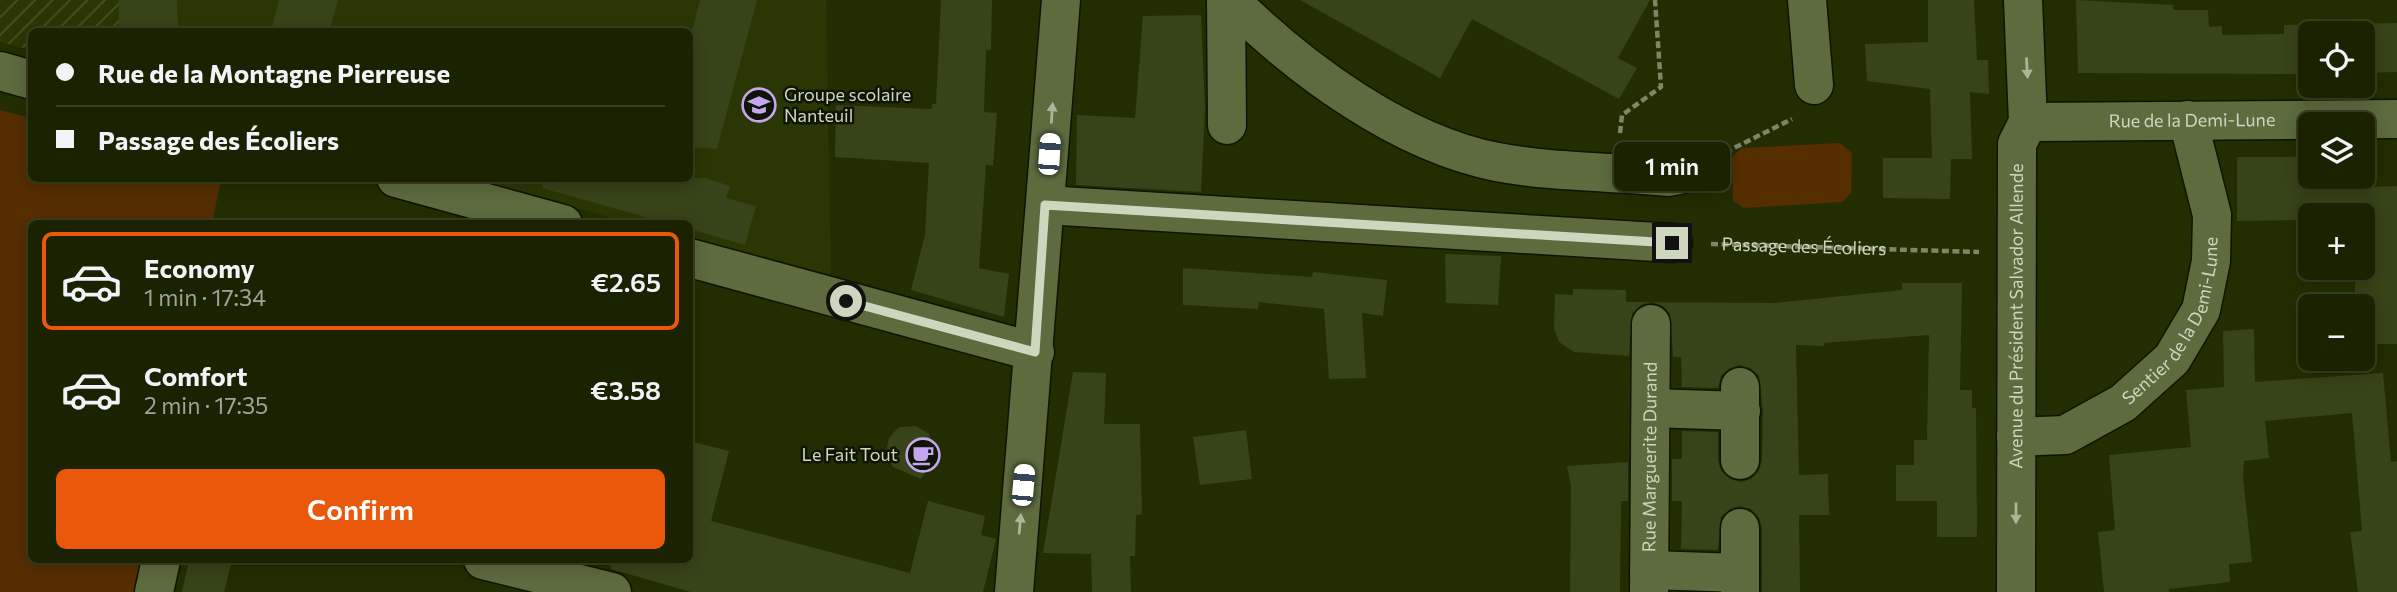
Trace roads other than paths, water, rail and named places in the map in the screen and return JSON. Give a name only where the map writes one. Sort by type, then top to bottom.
[{"type":"street","points":[[1014,592],[1061,0]]},
{"type":"street","points":[[1227,125],[1228,0]]},
{"type":"street","points":[[1228,0],[1299,62],[1410,134],[1496,162],[1668,177],[1683,174]]},
{"type":"street","points":[[1807,0],[1814,86]]},
{"type":"street","name":"Avenue du Président Salvador Allende","points":[[2016,592],[2017,144],[2028,122],[2023,0]]},
{"type":"street","points":[[0,71],[28,79]]},
{"type":"street","name":"Rue de la Demi-Lune","points":[[2028,122],[2397,119]]},
{"type":"street","name":"Sentier de la Demi-Lune","points":[[2016,437],[2065,435],[2123,403],[2172,359],[2200,310],[2211,261],[2212,215],[2188,120]]},
{"type":"street","points":[[411,182],[548,220]]},
{"type":"street","points":[[1045,205],[1672,243]]},
{"type":"street","points":[[693,259],[1035,352]]},
{"type":"street","name":"Rue Marguerite Durand","points":[[1649,581],[1651,324]]},
{"type":"street","points":[[1651,408],[1740,399],[1740,460]]},
{"type":"street","points":[[1649,581],[1740,583],[1740,528]]},
{"type":"street","points":[[154,592],[160,563]]},
{"type":"street","points":[[501,563],[610,581]]},
{"type":"place","name":"Groupe scolaire Nanteuil","points":[[759,105]]},
{"type":"place","name":"Le Fait Tout","points":[[923,455]]}]
